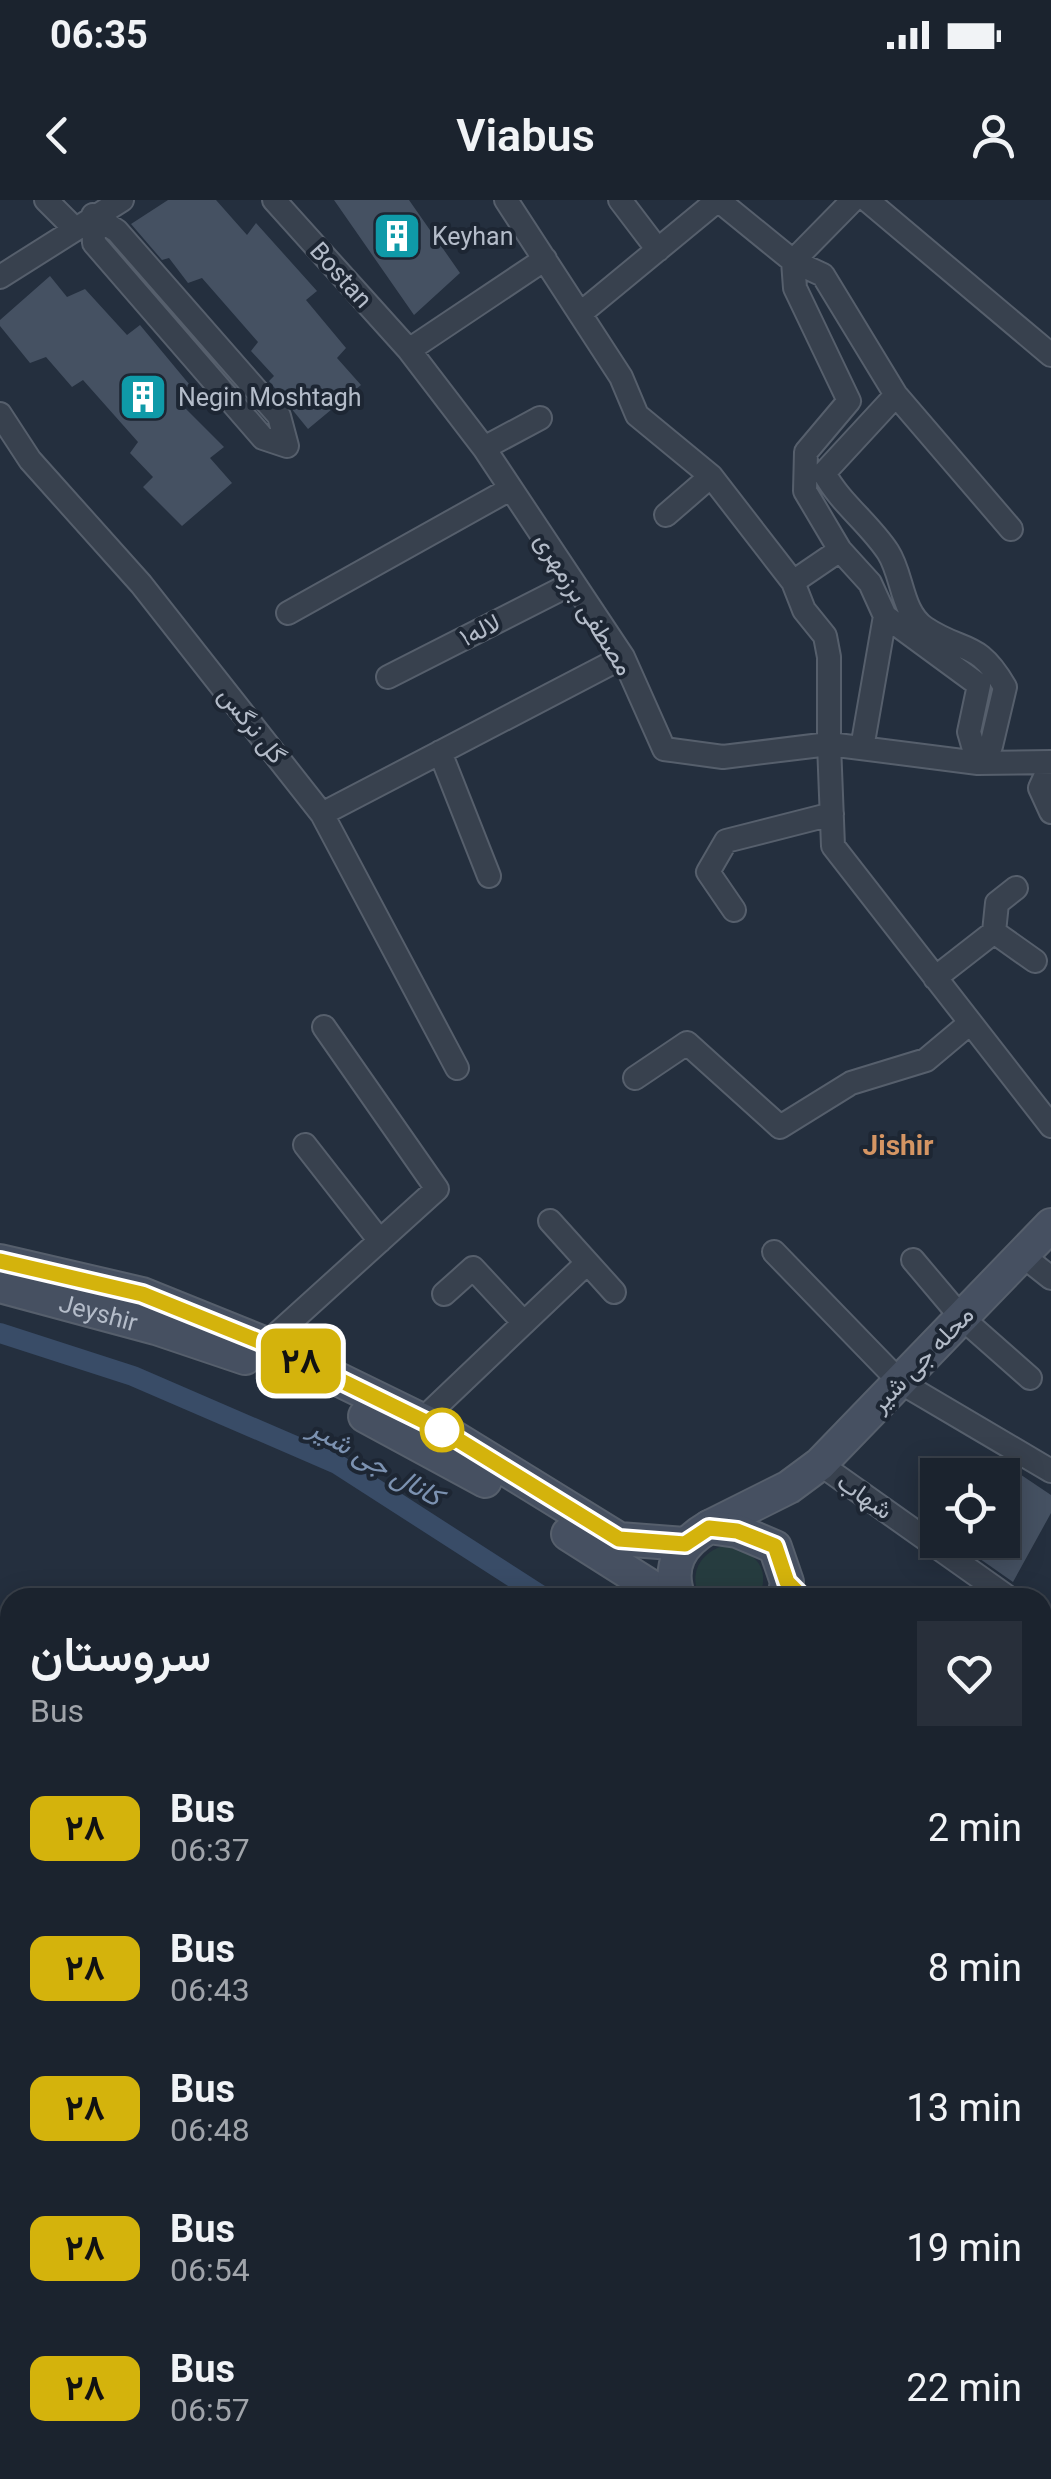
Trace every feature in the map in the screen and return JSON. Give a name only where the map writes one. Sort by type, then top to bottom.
[{"type":"main road","name":"محله جی شیر","points":[[697,1536],[789,1488],[820,1464],[1051,1225]]},
{"type":"main road","name":"Jeyshir","points":[[0,1261],[142,1294],[266,1344],[422,1420],[619,1539],[737,1531],[775,1546]]},
{"type":"main road","name":"Jeyshir","points":[[0,1286],[156,1328],[248,1359],[469,1471],[652,1588]]},
{"type":"main road","points":[[789,1488],[775,1528],[775,1546],[790,1588]]},
{"type":"main road","points":[[676,1588],[671,1575],[697,1536]]},
{"type":"street","points":[[46,200],[83,221],[118,231],[279,416],[288,446],[262,438],[94,243],[83,221]]},
{"type":"street","points":[[0,277],[83,221],[122,200]]},
{"type":"street","name":"Bostan","points":[[274,200],[409,350]]},
{"type":"street","points":[[506,200],[621,377],[637,416],[711,476],[793,582],[827,646],[833,846],[1051,1126]]},
{"type":"street","points":[[620,200],[658,250]]},
{"type":"street","points":[[581,313],[718,200],[793,261],[823,276],[896,395],[1011,529]]},
{"type":"street","points":[[854,200],[793,261],[795,288],[849,402],[806,452],[804,491],[840,550],[870,584],[885,616],[980,685],[969,732],[978,763]]},
{"type":"street","points":[[868,200],[1047,345]]},
{"type":"street","points":[[409,350],[546,259]]},
{"type":"street","name":"مصطفی برزمهری","points":[[409,350],[484,448],[622,657],[664,749],[723,758],[829,744]]},
{"type":"street","points":[[896,395],[824,473],[837,498],[860,516],[890,554],[904,599],[923,627],[989,660],[1005,687],[991,746],[978,763]]},
{"type":"street","name":"گل نرگس","points":[[0,414],[30,460],[141,584],[322,814],[457,1068]]},
{"type":"street","points":[[484,448],[540,418]]},
{"type":"street","points":[[666,516],[711,476]]},
{"type":"street","points":[[288,613],[510,489]]},
{"type":"street","points":[[793,582],[840,550]]},
{"type":"street","name":"لاله۱","points":[[388,678],[573,583]]},
{"type":"street","points":[[862,748],[885,616]]},
{"type":"street","points":[[322,814],[622,657]]},
{"type":"street","points":[[829,744],[978,763],[1051,763],[1040,788],[1051,812]]},
{"type":"street","points":[[440,752],[488,876]]},
{"type":"street","points":[[734,910],[708,872],[726,842],[832,814]]},
{"type":"street","points":[[935,978],[994,932],[998,903],[1016,888]]},
{"type":"street","points":[[994,932],[1035,961]]},
{"type":"street","points":[[635,1078],[687,1043],[780,1127],[851,1083],[926,1060],[970,1023]]},
{"type":"street","points":[[266,1344],[437,1189],[324,1027]]},
{"type":"street","points":[[305,1145],[380,1241]]},
{"type":"street","points":[[550,1221],[614,1292]]},
{"type":"street","points":[[774,1252],[900,1382],[1051,1470]]},
{"type":"street","points":[[1022,1255],[1051,1278]]},
{"type":"street","points":[[913,1260],[962,1318],[1030,1378]]},
{"type":"street","points":[[422,1420],[587,1263]]},
{"type":"street","points":[[444,1294],[474,1268],[524,1322]]},
{"type":"street","name":"شهاب","points":[[820,1464],[995,1588]]},
{"type":"green space","points":[[725,1545],[751,1556],[761,1569],[761,1588],[697,1588],[699,1565]]},
{"type":"building","name":"Negin Moshtagh","points":[[168,200],[216,200],[247,235],[256,223],[317,291],[306,300],[346,348],[337,358],[361,385],[308,429],[269,381],[274,376],[251,351],[258,342],[202,278],[188,283],[169,258],[162,260],[131,224]]},
{"type":"building","name":"Keyhan","points":[[334,200],[409,200],[460,273],[414,315]]},
{"type":"building","name":"Negin Moshtagh","points":[[50,276],[67,297],[85,289],[127,335],[140,325],[194,390],[181,404],[224,447],[210,458],[232,483],[182,526],[143,487],[153,477],[130,453],[138,442],[83,380],[72,387],[46,357],[30,363],[0,326],[0,320]]},
{"type":"building","points":[[1020,1474],[1051,1495],[1051,1513],[1013,1582],[979,1558],[1020,1558]]},
{"type":"waterway","name":"کانال جی شیر","points":[[0,1333],[133,1376],[337,1464],[529,1588]]},
{"type":"bus line","name":"۲۸","points":[[0,1261],[142,1294],[266,1344],[442,1430],[619,1539],[685,1544],[709,1528],[737,1531],[775,1546],[787,1582],[793,1588]]},
{"type":"place","name":"Keyhan","points":[[397,236]]},
{"type":"place","name":"Negin Moshtagh","points":[[143,397]]},
{"type":"district","name":"Jishir","points":[[898,1145]]}]
